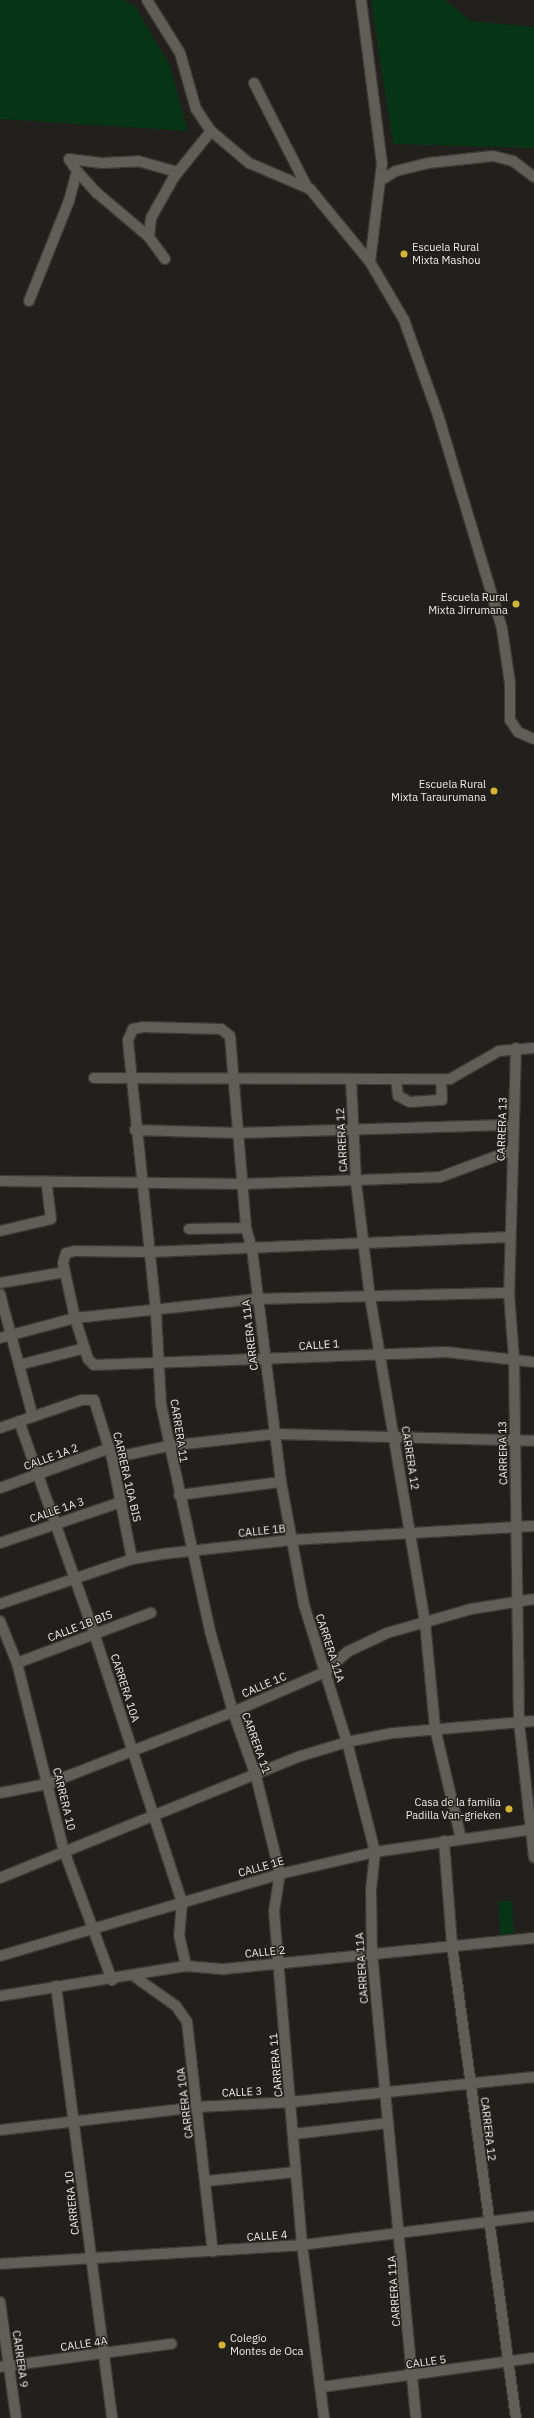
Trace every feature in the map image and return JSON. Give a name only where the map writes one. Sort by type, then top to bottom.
[{"type":"street","points":[[147,0],[180,53],[196,109],[211,131],[249,163],[307,187]]},
{"type":"street","points":[[361,0],[381,138],[381,180],[370,262]]},
{"type":"street","points":[[254,83],[307,187],[370,262],[408,330],[438,415],[503,636],[510,683],[510,720],[518,732],[534,739]]},
{"type":"street","points":[[149,237],[151,218],[177,172],[211,131]]},
{"type":"street","points":[[381,180],[396,171],[429,163],[494,156],[512,161],[534,177]]},
{"type":"street","points":[[165,259],[149,237],[97,193],[77,171],[69,159],[103,163],[138,161],[177,172]]},
{"type":"street","points":[[30,301],[69,201],[77,171]]},
{"type":"street","name":"CARRERA 11A","points":[[131,1079],[128,1040],[133,1029],[198,1028],[229,1032],[232,1081],[246,1228],[252,1249],[281,1482],[304,1605],[347,1742],[375,1852],[371,1890],[372,1953],[388,2123],[402,2235],[416,2418]]},
{"type":"street","points":[[94,1078],[232,1081],[351,1079],[441,1080],[458,1076],[499,1051],[516,1048],[534,1048]]},
{"type":"street","name":"CARRERA 13","points":[[516,1048],[509,1293],[514,1360],[519,1722],[534,1857]]},
{"type":"street","name":"CARRERA 11","points":[[131,1079],[135,1130],[150,1252],[159,1362],[168,1446],[178,1495],[233,1712],[256,1776],[280,1874],[274,1911],[294,2134],[302,2245],[324,2418]]},
{"type":"street","name":"CARRERA 12","points":[[351,1079],[356,1182],[362,1245],[425,1622],[435,1728],[461,1839]]},
{"type":"street","points":[[396,1079],[398,1096],[410,1102],[442,1100],[441,1080]]},
{"type":"street","points":[[135,1130],[238,1133],[514,1126]]},
{"type":"street","points":[[0,1181],[243,1184],[356,1182],[448,1176],[488,1157],[513,1150]]},
{"type":"street","points":[[0,1231],[51,1219],[46,1181]]},
{"type":"street","points":[[189,1229],[246,1228]]},
{"type":"street","points":[[19,1365],[85,1348],[75,1318],[65,1272],[63,1259],[68,1252],[150,1252],[252,1249],[510,1237]]},
{"type":"street","points":[[0,1283],[65,1272]]},
{"type":"street","points":[[0,1338],[75,1318],[156,1312],[258,1299],[509,1293]]},
{"type":"street","points":[[0,1294],[34,1417],[0,1428]]},
{"type":"street","name":"CALLE 1","points":[[85,1348],[91,1364],[105,1365],[159,1362],[265,1362],[379,1353],[447,1352],[534,1362]]},
{"type":"street","name":"CARRERA 10A BIS","points":[[34,1417],[82,1400],[94,1400],[110,1448],[132,1560]]},
{"type":"street","name":"CARRERA 10A","points":[[19,1421],[94,1633],[182,1903],[179,1935],[186,1966]]},
{"type":"street","points":[[112,1458],[168,1446],[275,1434],[394,1435],[534,1441]]},
{"type":"street","name":"CALLE 1A 2","points":[[0,1488],[110,1448]]},
{"type":"street","points":[[178,1495],[281,1482]]},
{"type":"street","name":"CALLE 1A 3","points":[[0,1543],[121,1502]]},
{"type":"street","name":"CALLE 1B","points":[[0,1604],[132,1560],[192,1550],[292,1540],[534,1526]]},
{"type":"street","name":"CALLE 1C","points":[[0,1793],[47,1784],[233,1712],[325,1672],[354,1647],[425,1622],[517,1600],[534,1599]]},
{"type":"street","name":"CALLE 1B BIS","points":[[17,1663],[150,1613]]},
{"type":"street","name":"CARRERA 10","points":[[0,1621],[17,1663],[64,1851],[90,1928],[112,1980]]},
{"type":"street","points":[[0,1878],[64,1851],[347,1742],[435,1728],[534,1721]]},
{"type":"street","name":"CALLE 1E","points":[[0,1956],[90,1928],[280,1874],[375,1852],[444,1841],[532,1830]]},
{"type":"street","name":"CARRERA 12","points":[[444,1841],[452,1945],[488,2223],[516,2418]]},
{"type":"street","name":"CALLE 2","points":[[0,1996],[56,1986],[135,1977],[186,1966],[214,1969],[534,1938]]},
{"type":"street","name":"CARRERA 10A","points":[[135,1977],[183,2012],[188,2029],[207,2182],[213,2252]]},
{"type":"street","name":"CARRERA 10","points":[[56,1986],[75,2122],[102,2354],[112,2418]]},
{"type":"street","name":"CALLE 3","points":[[0,2130],[198,2107],[291,2102],[471,2085],[534,2077]]},
{"type":"street","points":[[294,2134],[388,2123]]},
{"type":"street","points":[[207,2182],[296,2172]]},
{"type":"street","name":"CALLE 4","points":[[0,2264],[90,2260],[302,2245],[402,2235],[534,2216]]},
{"type":"street","name":"CARRERA 9","points":[[0,2302],[4,2367],[16,2418]]},
{"type":"street","name":"CALLE 4A","points":[[4,2367],[171,2344]]},
{"type":"street","name":"CALLE 5","points":[[320,2387],[412,2376],[534,2358]]},
{"type":"green space","points":[[0,0],[123,0],[135,6],[170,66],[188,131],[0,119]]},
{"type":"green space","points":[[371,0],[445,0],[471,21],[534,27],[534,148],[393,144]]},
{"type":"green space","points":[[498,1901],[512,1901],[514,1937],[501,1938]]},
{"type":"place","name":"Escuela Rural Mixta Mashou","points":[[404,254]]},
{"type":"place","name":"Escuela Rural Mixta Jirrumana","points":[[516,604]]},
{"type":"place","name":"Escuela Rural Mixta Taraurumana","points":[[494,791]]},
{"type":"place","name":"Casa de la familia Padilla Van-grieken","points":[[509,1809]]},
{"type":"place","name":"Colegio Montes de Oca","points":[[222,2345]]}]
